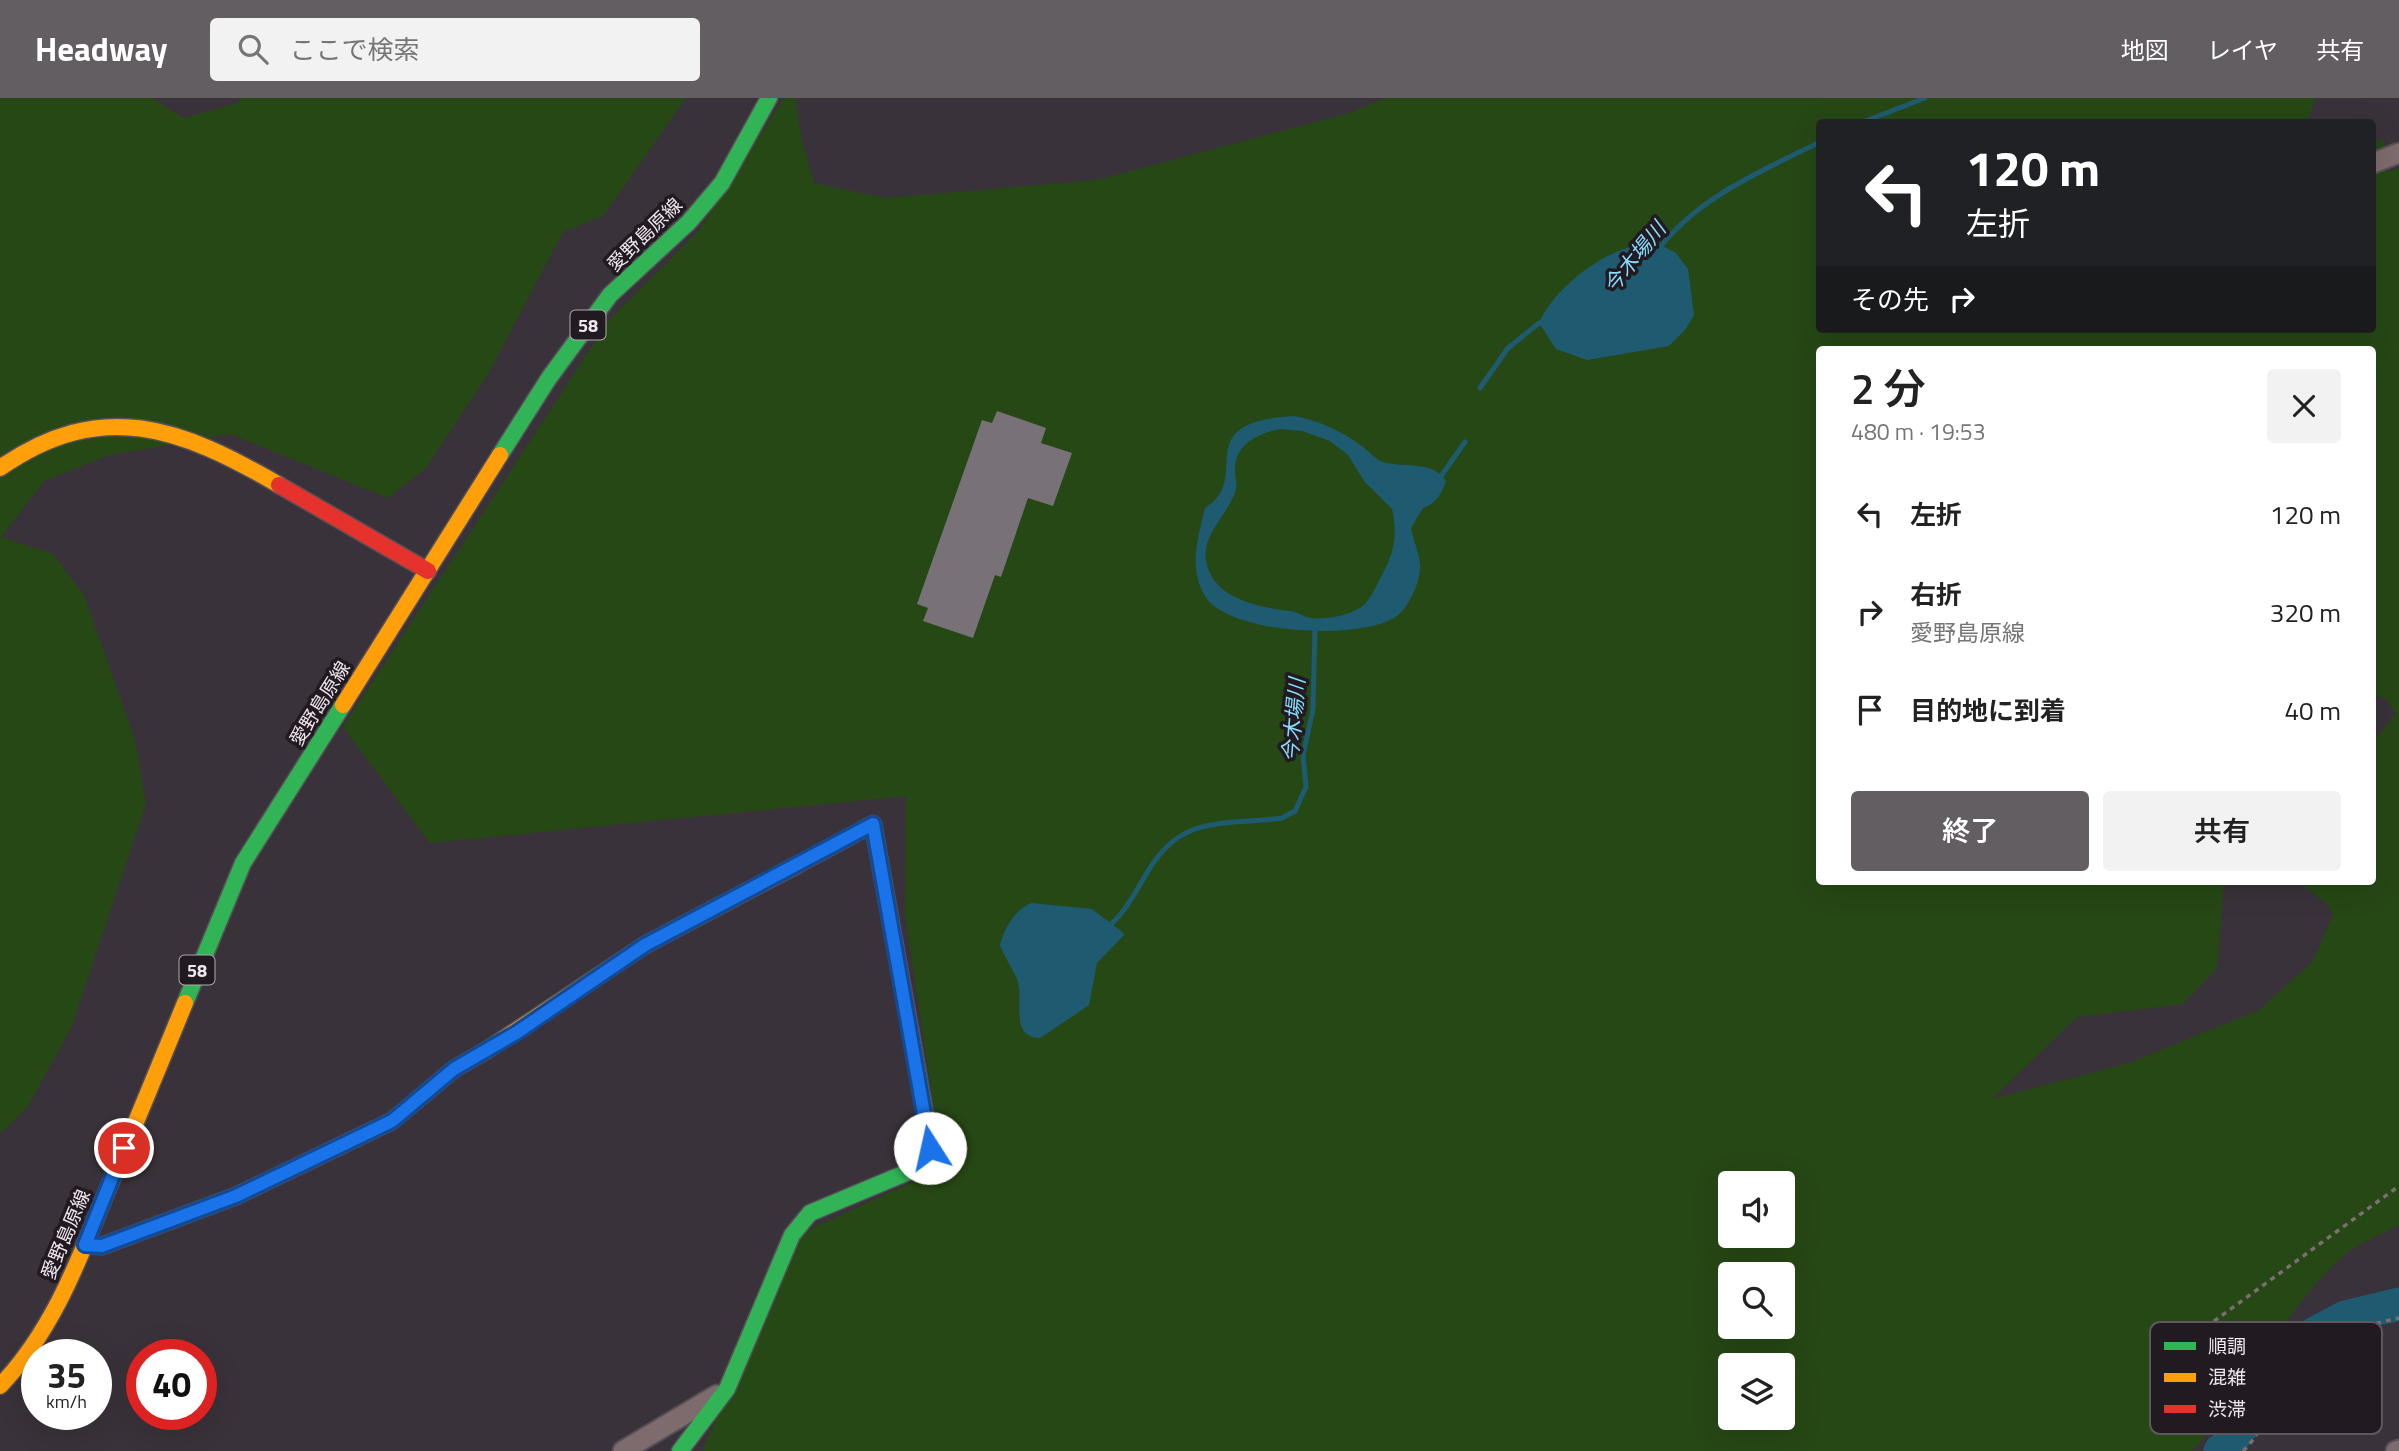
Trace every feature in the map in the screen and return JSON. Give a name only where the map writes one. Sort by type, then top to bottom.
[{"type":"street","name":"愛野島原線","points":[[0,1386],[22,1363],[48,1325],[85,1245],[243,863],[557,368],[610,295],[689,222],[722,183],[769,98]]},
{"type":"street","points":[[2376,162],[2399,153]]},
{"type":"street","points":[[0,468],[47,440],[87,428],[114,425],[162,429],[195,439],[224,453],[428,571]]},
{"type":"street","points":[[85,1245],[102,1246],[236,1196],[392,1121],[454,1069],[516,1033],[645,945],[873,824],[930,1148],[920,1167],[810,1213],[792,1235],[727,1389],[680,1451]]},
{"type":"street","points":[[623,1451],[727,1389]]},
{"type":"path","points":[[2213,1322],[2399,1186]]},
{"type":"path","points":[[2379,1322],[2399,1318]]},
{"type":"path","points":[[2243,1451],[2255,1434]]},
{"type":"green space","points":[[0,98],[151,98],[184,118],[238,103],[241,98],[686,98],[603,216],[563,232],[488,374],[426,468],[388,498],[231,434],[110,455],[44,481],[1,537],[53,554],[84,595],[135,740],[146,803],[72,1026],[27,1108],[0,1134]]},
{"type":"green space","points":[[784,98],[795,98],[802,141],[814,183],[886,198],[1097,180],[1349,113],[1385,98],[2316,98],[2308,119],[1816,119],[1816,333],[2376,333],[2376,141],[2383,139],[2388,172],[2399,168],[2399,1225],[2347,1253],[2324,1275],[2286,1322],[2150,1322],[2150,1434],[2207,1434],[2192,1451],[702,1451],[802,1233],[943,1168],[905,915],[906,796],[430,843],[343,727],[610,319],[697,233]]},
{"type":"water","points":[[1661,245],[1676,253],[1688,269],[1694,315],[1685,330],[1669,346],[1587,360],[1556,349],[1539,323],[1564,288],[1588,268],[1614,253],[1631,247]]},
{"type":"water","points":[[1294,416],[1313,421],[1347,436],[1380,461],[1425,467],[1440,474],[1446,481],[1438,498],[1423,508],[1411,528],[1420,562],[1419,576],[1409,602],[1397,616],[1380,624],[1356,629],[1297,630],[1240,619],[1218,609],[1205,596],[1197,575],[1196,553],[1205,508],[1219,495],[1225,481],[1231,440],[1241,429],[1261,420]],"holes":[[[1273,431],[1302,431],[1330,441],[1348,455],[1364,481],[1392,509],[1394,518],[1392,551],[1369,599],[1362,607],[1329,618],[1308,617],[1238,599],[1217,584],[1206,560],[1208,542],[1236,489],[1236,462],[1243,447],[1249,441]]]},
{"type":"water","points":[[1031,903],[1092,909],[1125,934],[1097,963],[1089,1005],[1040,1038],[1030,1036],[1024,1031],[1017,979],[1000,945],[1011,920]]},
{"type":"building","points":[[997,411],[1046,428],[1041,443],[1072,453],[1053,506],[1028,498],[1001,577],[995,575],[973,638],[923,621],[928,608],[917,604],[982,420],[992,423]]},
{"type":"waterway","name":"今木場川","points":[[1871,119],[1925,98]]},
{"type":"waterway","name":"今木場川","points":[[1657,251],[1673,232],[1711,200],[1753,175],[1816,144]]},
{"type":"waterway","name":"今木場川","points":[[1480,388],[1508,348],[1539,323],[1545,322]]},
{"type":"waterway","name":"今木場川","points":[[1439,479],[1465,442]]},
{"type":"waterway","name":"今木場川","points":[[1107,928],[1125,909],[1161,852],[1176,839],[1206,826],[1282,818],[1295,811],[1306,787],[1303,755],[1313,709],[1315,627]]},
{"type":"waterway","points":[[2336,1322],[2345,1317],[2399,1304]]},
{"type":"waterway","points":[[2220,1451],[2237,1434]]},
{"type":"traffic: fast","points":[[500,455],[549,378],[610,295],[689,222],[722,183],[769,98]]},
{"type":"traffic: fast","points":[[185,1003],[243,863],[343,705]]},
{"type":"traffic: fast","points":[[680,1451],[727,1389],[792,1235],[810,1213],[920,1167],[931,1148],[910,1029]]},
{"type":"traffic: slow","points":[[0,468],[37,446],[73,433],[107,427],[141,428],[208,448],[279,485]]},
{"type":"traffic: slow","points":[[343,705],[500,455]]},
{"type":"traffic: slow","points":[[487,1050],[645,945],[795,866]]},
{"type":"traffic: slow","points":[[0,1386],[36,1341],[64,1292],[185,1003]]},
{"type":"traffic: jam","points":[[279,485],[428,571]]},
{"type":"traffic: jam","points":[[795,866],[873,824],[910,1029]]},
{"type":"traffic: jam","points":[[85,1245],[102,1246],[236,1196],[392,1121],[454,1069],[487,1050]]},
{"type":"route","points":[[124,1148],[85,1245],[102,1246],[236,1196],[392,1121],[454,1069],[516,1033],[645,945],[873,824],[930,1148]]}]
